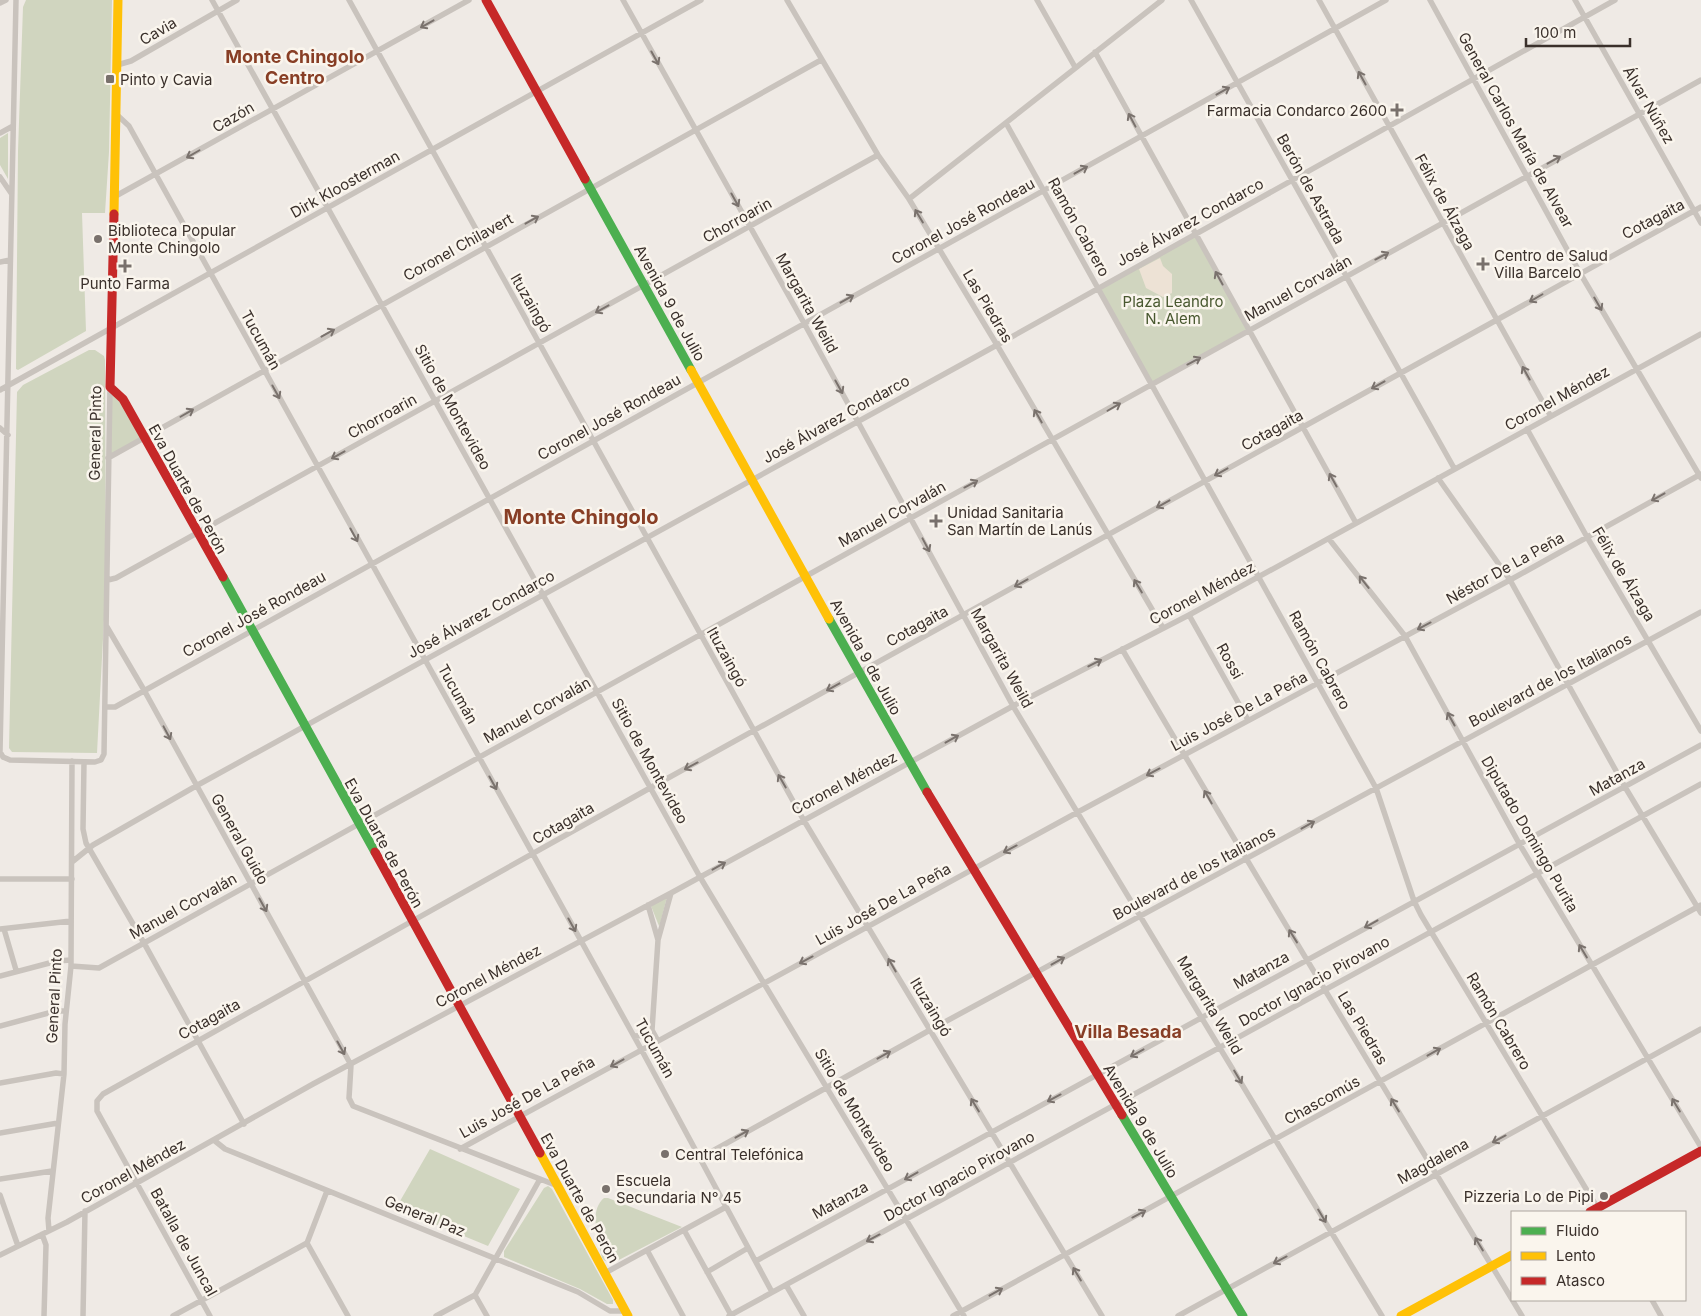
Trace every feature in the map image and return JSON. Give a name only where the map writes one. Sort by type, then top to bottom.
[{"type":"main road","name":"General Pinto","points":[[110,387],[118,0]]},
{"type":"main road","name":"Avenida 9 de Julio","points":[[486,0],[909,763],[1243,1316]]},
{"type":"main road","name":"Eva Duarte de Perón","points":[[110,387],[123,399],[411,921],[460,1006],[627,1313]]},
{"type":"main road","points":[[1596,1211],[1701,1151]]},
{"type":"main road","points":[[1401,1316],[1511,1255]]},
{"type":"street","points":[[16,0],[8,435],[3,516],[0,752],[2,760],[84,762],[84,836],[89,849],[144,943],[244,1124]]},
{"type":"street","name":"Sitio de Montevideo","points":[[212,0],[700,877],[962,1314]]},
{"type":"street","name":"Cavia","points":[[116,65],[131,60],[237,0]]},
{"type":"street","name":"Ituzaingó","points":[[349,0],[803,819],[1102,1316]]},
{"type":"street","name":"Cazón","points":[[114,197],[155,176],[469,0]]},
{"type":"street","name":"Margarita Weild","points":[[623,0],[804,323],[1013,706],[1382,1316]]},
{"type":"street","name":"Dirk Kloosterman","points":[[0,390],[702,0]]},
{"type":"street","name":"Las Piedras","points":[[787,0],[878,155],[909,199],[997,344],[1163,628]]},
{"type":"street","points":[[1037,0],[1075,68]]},
{"type":"street","points":[[909,199],[1162,0]]},
{"type":"street","name":"Berón de Astrada","points":[[1191,0],[1292,179],[1344,276],[1454,468]]},
{"type":"street","name":"Félix de Álzaga","points":[[1319,0],[1550,415]]},
{"type":"street","name":"Coronel José Rondeau","points":[[105,707],[115,707],[370,563],[1386,0]]},
{"type":"street","name":"General Carlos María de Alvear","points":[[1430,0],[1580,273],[1700,476]]},
{"type":"street","name":"Álvar Núñez","points":[[1575,0],[1701,223]]},
{"type":"street","name":"José Álvarez Condarco","points":[[72,862],[89,849],[196,786],[646,537],[753,480],[857,420],[1615,0]]},
{"type":"street","points":[[1095,52],[1356,523]]},
{"type":"street","name":"Coronel Chilavert","points":[[108,458],[263,369],[821,60]]},
{"type":"street","name":"Manuel Corvalán","points":[[71,963],[94,969],[144,943],[478,756],[1152,385],[1344,276],[1442,224],[1527,175],[1701,80]]},
{"type":"street","name":"Tucumán","points":[[115,113],[129,126],[532,855],[642,1049],[772,1292]]},
{"type":"street","name":"Ramón Cabrero","points":[[1006,123],[1319,682],[1376,788],[1414,901],[1542,1116],[1596,1211]]},
{"type":"street","points":[[0,133],[13,126]]},
{"type":"street","name":"Chorroarin","points":[[108,580],[116,578],[540,344],[878,155]]},
{"type":"street","points":[[0,177],[12,193]]},
{"type":"street","name":"Cotagaita","points":[[97,1101],[103,1094],[411,921],[1701,207]]},
{"type":"street","points":[[0,262],[10,260]]},
{"type":"street","name":"Coronel Méndez","points":[[0,1255],[85,1212],[351,1065],[671,893],[803,819],[1013,706],[1189,615],[1550,415],[1701,334]]},
{"type":"street","name":"General Pinto","points":[[84,762],[98,761],[104,754],[110,387]]},
{"type":"street","points":[[0,428],[8,435]]},
{"type":"street","name":"Félix de Álzaga","points":[[1527,429],[1587,537],[1701,731]]},
{"type":"street","name":"Néstor De La Peña","points":[[1319,682],[1700,476]]},
{"type":"street","points":[[1438,478],[1510,580],[1624,787],[1699,906],[1701,913]]},
{"type":"street","name":"Diputado Domingo Purita","points":[[1329,539],[1405,636],[1520,846],[1701,1148]]},
{"type":"street","name":"Boulevard de los Italianos","points":[[700,1158],[930,1030],[1701,612]]},
{"type":"street","name":"Rossi","points":[[1189,615],[1248,720]]},
{"type":"street","name":"General Guido","points":[[107,627],[144,690],[351,1065]]},
{"type":"street","name":"Las Piedras","points":[[1122,649],[1245,860],[1307,959],[1511,1298]]},
{"type":"street","name":"Luis José De La Peña","points":[[460,1148],[1319,682]]},
{"type":"street","name":"Matanza","points":[[756,1262],[990,1131],[1097,1075],[1414,901],[1520,846],[1701,744]]},
{"type":"street","name":"General Pinto","points":[[49,1231],[48,1218],[52,1170],[64,1074],[66,1011],[71,963],[72,761]]},
{"type":"street","name":"Doctor Ignacio Pirovano","points":[[730,1316],[1701,784]]},
{"type":"street","points":[[0,879],[72,879]]},
{"type":"street","points":[[658,1041],[653,1035],[658,940],[671,893]]},
{"type":"street","points":[[648,905],[658,940]]},
{"type":"street","name":"Chascomús","points":[[953,1316],[962,1314],[1065,1254],[1276,1140],[1699,906]]},
{"type":"street","points":[[16,970],[2,929],[71,921]]},
{"type":"street","points":[[0,976],[16,970],[64,960],[71,963]]},
{"type":"street","points":[[0,1026],[56,1011],[66,1011]]},
{"type":"street","name":"Magdalena","points":[[1178,1316],[1701,1028]]},
{"type":"street","points":[[634,1036],[653,1035]]},
{"type":"street","points":[[351,1065],[349,1098],[353,1106],[558,1186]]},
{"type":"street","points":[[0,1083],[56,1073],[64,1074]]},
{"type":"street","name":"Batalla de Juncal","points":[[97,1101],[97,1111],[210,1316]]},
{"type":"street","points":[[0,1133],[58,1123]]},
{"type":"street","name":"General Paz","points":[[215,1141],[225,1149],[578,1292],[610,1311],[627,1313]]},
{"type":"street","points":[[0,1178],[52,1170]]},
{"type":"street","points":[[436,1316],[475,1295],[540,1179]]},
{"type":"street","points":[[173,1316],[307,1243],[327,1191]]},
{"type":"street","points":[[0,1195],[18,1246]]},
{"type":"street","points":[[605,1273],[726,1207]]},
{"type":"street","points":[[82,1316],[85,1212]]},
{"type":"street","points":[[684,1230],[730,1316]]},
{"type":"street","points":[[42,1234],[46,1246],[44,1316]]},
{"type":"street","points":[[307,1243],[348,1316]]},
{"type":"street","points":[[707,1272],[748,1248]]},
{"type":"street","points":[[647,1250],[682,1316]]},
{"type":"street","points":[[786,1285],[804,1316]]},
{"type":"street","points":[[475,1295],[487,1316]]},
{"type":"street","name":"Las Piedras","points":[[1513,1301],[1522,1316]]},
{"type":"street","points":[[1653,1301],[1661,1316]]},
{"type":"green space","points":[[26,0],[112,0],[109,152],[105,213],[82,213],[86,331],[18,370],[16,369],[18,151],[23,7]]},
{"type":"green space","points":[[8,133],[8,179],[0,165],[0,138]]},
{"type":"green space","name":"Plaza Leandro N. Alem","points":[[1195,234],[1248,330],[1151,385],[1098,287]]},
{"type":"green space","points":[[89,350],[95,350],[104,356],[105,360],[106,581],[97,753],[12,752],[9,748],[17,392],[23,385]]},
{"type":"green space","points":[[110,387],[145,437],[108,458]]},
{"type":"green space","points":[[667,897],[660,924],[659,926],[651,906]]},
{"type":"green space","points":[[430,1149],[520,1189],[488,1246],[396,1208]]},
{"type":"green space","points":[[548,1186],[552,1189],[613,1300],[613,1304],[607,1304],[580,1289],[504,1257],[504,1251],[544,1188]]},
{"type":"green space","points":[[604,1198],[682,1227],[615,1262],[605,1261],[602,1258],[596,1226],[597,1210]]},
{"type":"shaded area","points":[[1160,258],[1163,266],[1172,274],[1172,293],[1163,297],[1146,288],[1139,269]]},
{"type":"traffic: fast","points":[[585,179],[691,370]]},
{"type":"traffic: fast","points":[[223,577],[375,852]]},
{"type":"traffic: fast","points":[[829,619],[927,792]]},
{"type":"traffic: fast","points":[[1122,1115],[1243,1316]]},
{"type":"traffic: slow","points":[[114,214],[118,0]]},
{"type":"traffic: slow","points":[[691,370],[829,619]]},
{"type":"traffic: slow","points":[[540,1153],[628,1316]]},
{"type":"traffic: slow","points":[[1401,1316],[1511,1256]]},
{"type":"traffic: jam","points":[[486,0],[585,179]]},
{"type":"traffic: jam","points":[[114,214],[110,387],[123,399],[223,577]]},
{"type":"traffic: jam","points":[[927,792],[1122,1115]]},
{"type":"traffic: jam","points":[[375,852],[540,1153]]},
{"type":"traffic: jam","points":[[1592,1211],[1701,1151]]},
{"type":"place","name":"Pinto y Cavia","points":[[110,79]]},
{"type":"place","name":"Farmacia Condarco 2600","points":[[1397,110]]},
{"type":"place","name":"Biblioteca Popular Monte Chingolo","points":[[98,239]]},
{"type":"place","name":"Centro de Salud Villa Barcelo","points":[[1483,264]]},
{"type":"place","name":"Punto Farma","points":[[125,266]]},
{"type":"place","name":"Unidad Sanitaria San Martín de Lanús","points":[[936,521]]},
{"type":"place","name":"Central Telefónica","points":[[665,1154]]},
{"type":"place","name":"Escuela Secundaria N° 45","points":[[606,1189]]},
{"type":"place","name":"Pizzeria Lo de Pipi","points":[[1604,1196]]},
{"type":"district","name":"Monte Chingolo Centro","points":[[295,66]]},
{"type":"district","name":"Monte Chingolo","points":[[581,517]]},
{"type":"district","name":"Villa Besada","points":[[1128,1031]]}]
